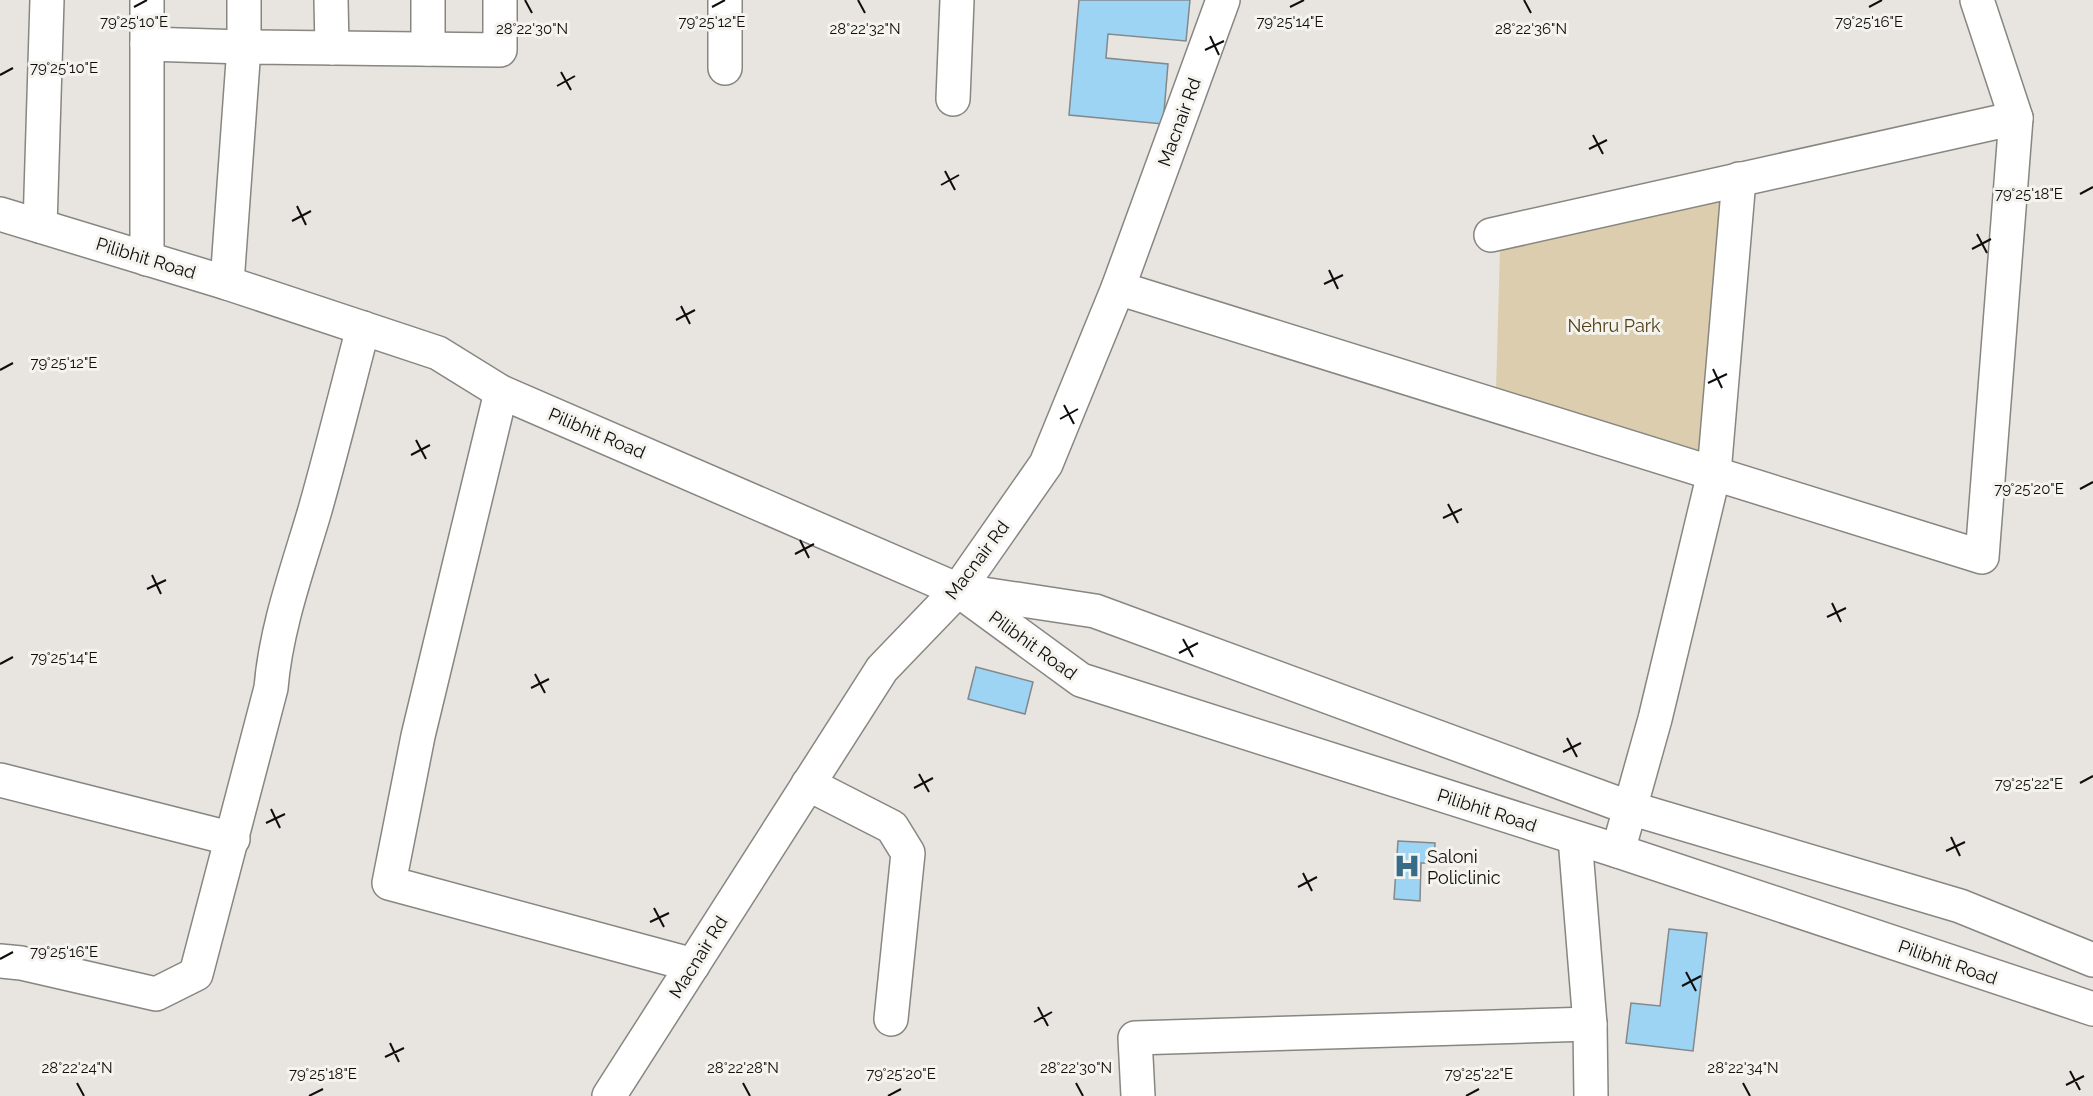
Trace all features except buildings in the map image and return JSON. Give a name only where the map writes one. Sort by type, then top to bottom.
[{"type":"main road","points":[[40,226],[47,0]]},
{"type":"main road","points":[[147,0],[147,259]]},
{"type":"main road","points":[[227,284],[244,47],[244,0]]},
{"type":"main road","points":[[331,0],[332,48]]},
{"type":"main road","points":[[428,0],[428,49]]},
{"type":"main road","points":[[147,44],[500,50],[500,0]]},
{"type":"main road","points":[[725,0],[725,68]]},
{"type":"main road","points":[[953,99],[957,0]]},
{"type":"main road","name":"Macnair Rd","points":[[609,1096],[882,669],[958,590],[1046,464],[1118,288],[1223,0]]},
{"type":"main road","points":[[1118,288],[1982,557],[2016,118],[1977,0]]},
{"type":"main road","points":[[1491,235],[2016,118]]},
{"type":"main road","points":[[1618,851],[1655,719],[1714,473],[1739,179]]},
{"type":"main road","name":"Pilibhit Road","points":[[0,214],[227,284],[438,353],[501,392],[958,590],[1081,680],[1618,851],[2093,1009]]},
{"type":"main road","points":[[0,961],[21,963],[156,994],[196,974],[272,688],[274,658],[284,613],[322,486],[363,328]]},
{"type":"main road","points":[[501,392],[418,736],[389,883],[693,965]]},
{"type":"main road","points":[[958,590],[1095,611],[1630,808],[1960,906],[2093,960]]},
{"type":"main road","points":[[0,780],[232,839]]},
{"type":"main road","points":[[808,784],[892,827],[908,853],[891,1019]]},
{"type":"main road","points":[[1575,838],[1590,1024],[1591,1096]]},
{"type":"main road","points":[[1137,1096],[1135,1038],[1590,1024]]},
{"type":"green space","name":"Nehru Park","points":[[1723,198],[1706,461],[1496,391],[1500,249]]},
{"type":"place","name":"Saloni Policlinic","points":[[1407,866]]}]
